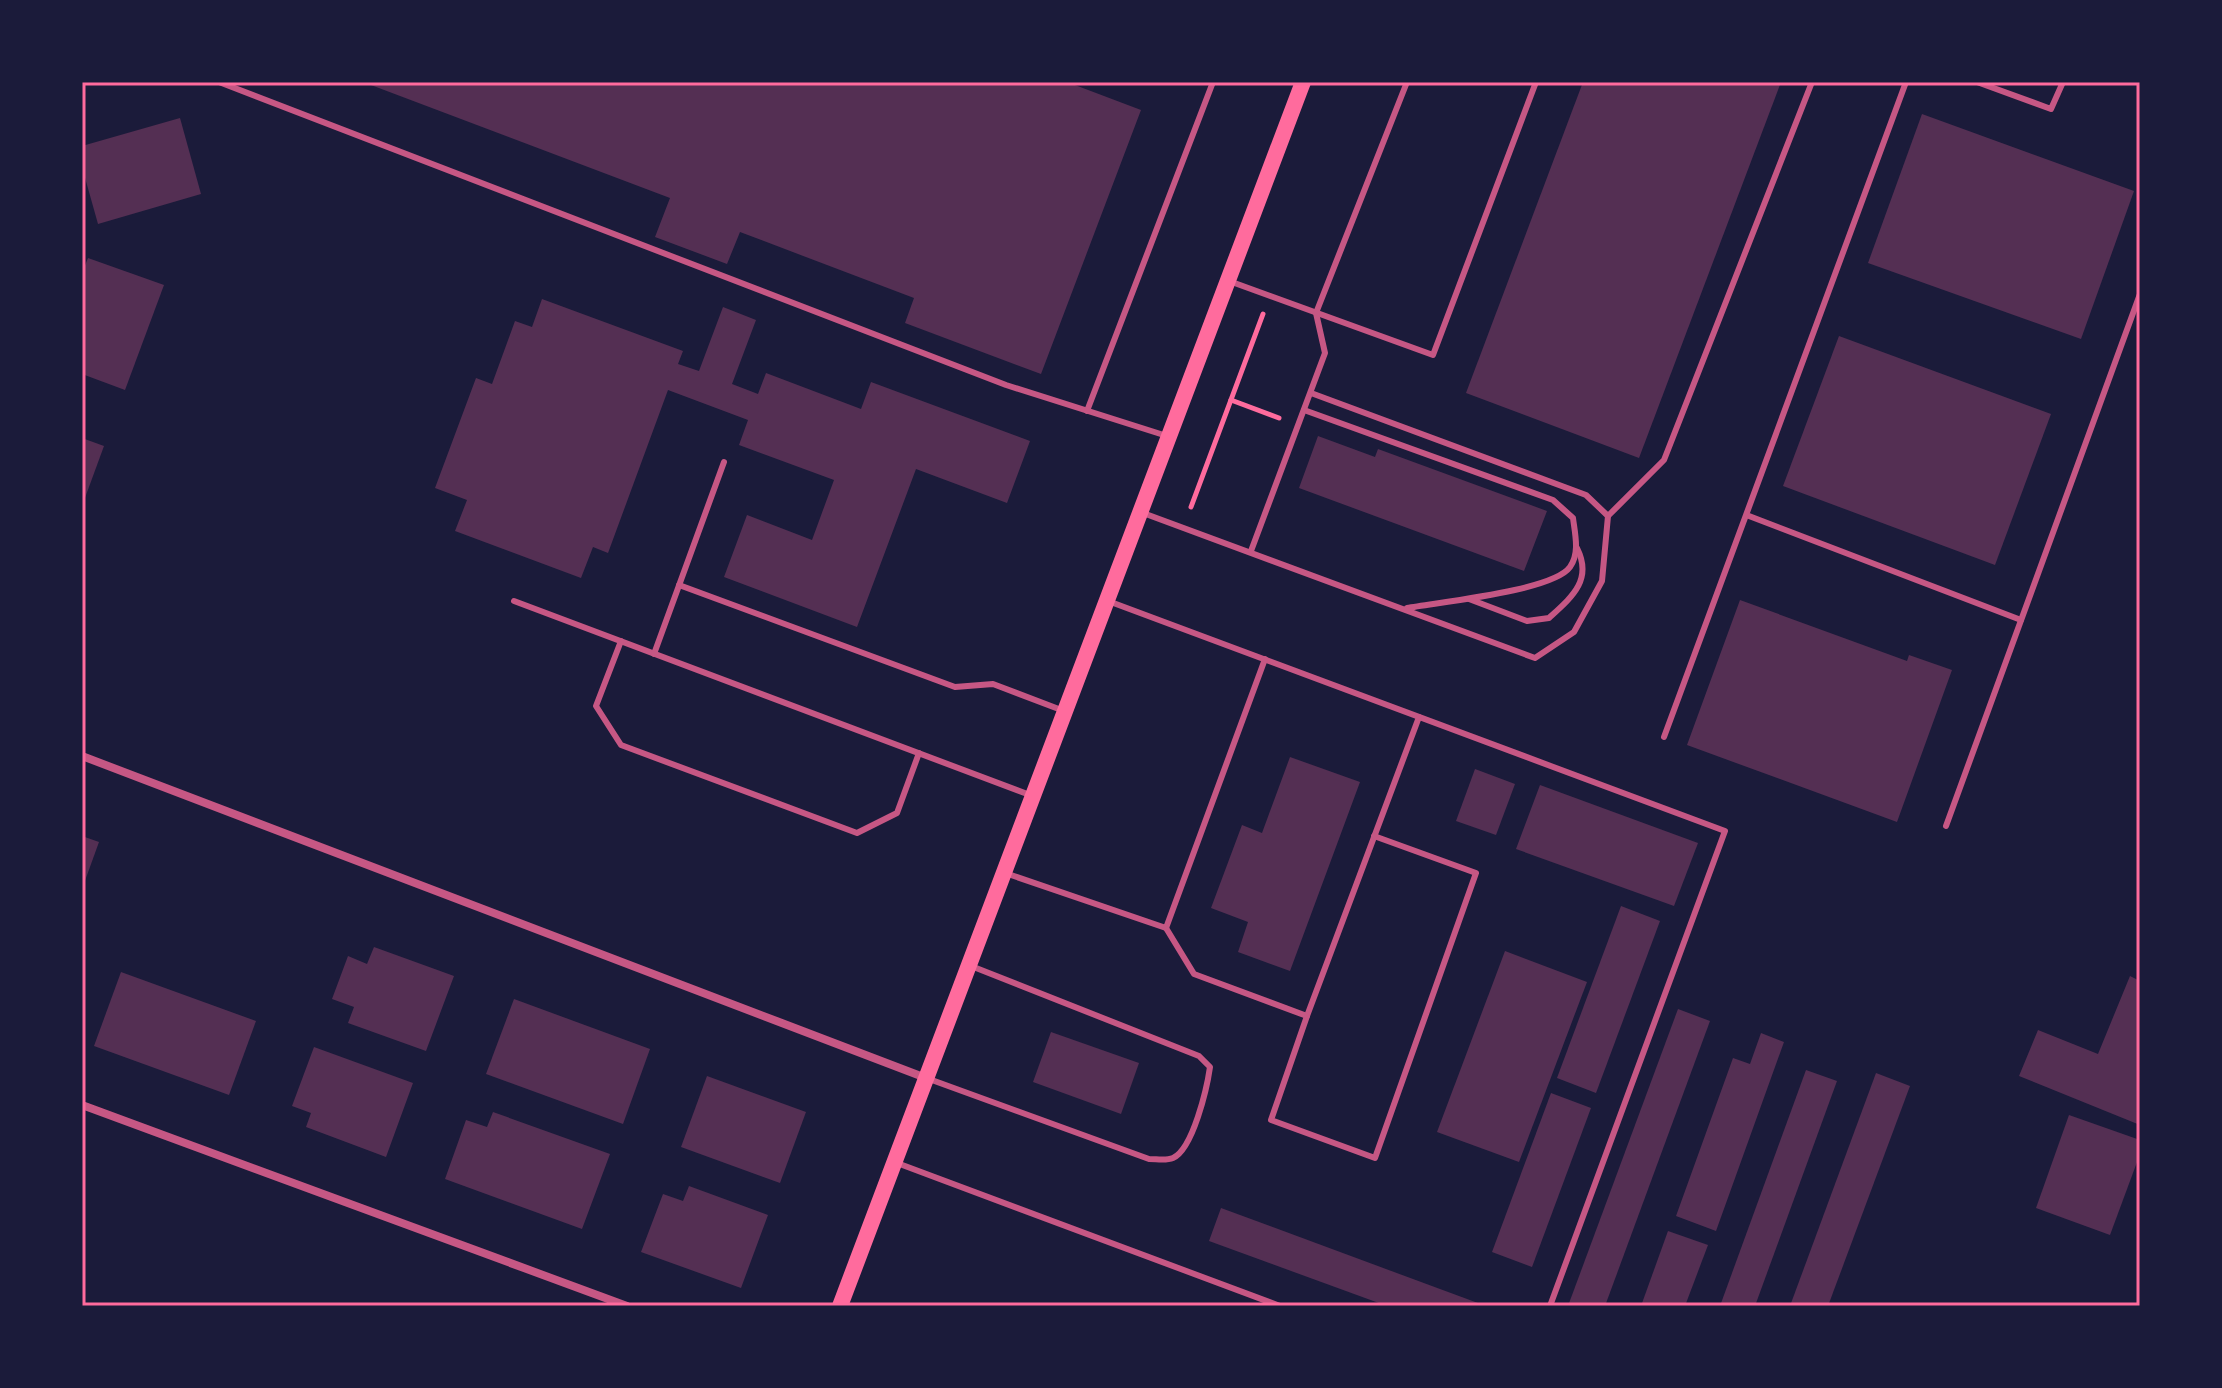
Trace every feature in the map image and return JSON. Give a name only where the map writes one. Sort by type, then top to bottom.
[{"type":"main road","points":[[840,1306],[1303,82]]},
{"type":"street","points":[[82,756],[926,1078]]},
{"type":"street","points":[[82,1105],[627,1306]]},
{"type":"lane","points":[[219,82],[1006,385],[1170,437]]},
{"type":"lane","points":[[1087,411],[1213,82]]},
{"type":"lane","points":[[1251,551],[1325,353],[1316,313],[1407,82]]},
{"type":"lane","points":[[1228,281],[1433,355],[1536,82]]},
{"type":"lane","points":[[1141,512],[1535,658],[1574,632],[1602,581],[1608,516],[1664,460],[1812,82]]},
{"type":"lane","points":[[1664,737],[1749,516],[1906,82]]},
{"type":"lane","points":[[1977,82],[2051,109],[2063,82]]},
{"type":"lane","points":[[1946,826],[2140,294]]},
{"type":"lane","points":[[1311,393],[1586,495],[1608,516]]},
{"type":"lane","points":[[1304,410],[1553,500],[1573,518],[1577,548],[1585,563],[1582,580],[1549,618],[1527,621],[1466,598]]},
{"type":"lane","points":[[654,654],[724,462]]},
{"type":"lane","points":[[1749,516],[2021,620]]},
{"type":"lane","points":[[1403,608],[1548,583],[1570,568],[1577,548]]},
{"type":"lane","points":[[679,585],[955,687],[993,684],[1066,711]]},
{"type":"lane","points":[[514,601],[1033,796]]},
{"type":"lane","points":[[1108,601],[1725,831],[1550,1306]]},
{"type":"lane","points":[[621,641],[596,706],[621,745],[857,833],[897,813],[919,753]]},
{"type":"lane","points":[[1166,928],[1265,659]]},
{"type":"lane","points":[[1374,836],[1476,873],[1375,1158],[1271,1120],[1307,1016],[1374,836],[1419,717]]},
{"type":"lane","points":[[1004,872],[1166,928],[1194,974],[1307,1016]]},
{"type":"lane","points":[[926,1078],[1149,1159],[1170,1160],[1183,1152],[1207,1091],[1210,1067],[1199,1056],[969,965]]},
{"type":"lane","points":[[894,1162],[1280,1306]]},
{"type":"path","points":[[1183,527],[1270,296]]},
{"type":"path","points":[[1231,400],[1299,425]]},
{"type":"building","points":[[363,82],[1067,82],[1141,110],[1041,374],[905,323],[914,298],[740,232],[727,264],[655,237],[670,198]]},
{"type":"building","points":[[1583,82],[1781,82],[1639,458],[1466,393]]},
{"type":"building","points":[[1922,114],[2134,191],[2081,339],[1868,263]]},
{"type":"building","points":[[180,118],[201,194],[98,224],[82,167],[82,146]]},
{"type":"building","points":[[88,258],[164,285],[125,390],[82,374],[82,273]]},
{"type":"building","points":[[542,299],[683,351],[678,364],[699,371],[723,307],[756,320],[732,384],[758,394],[766,373],[861,409],[871,382],[1030,441],[1007,503],[916,469],[857,627],[724,577],[747,515],[812,540],[834,480],[739,445],[748,420],[668,390],[608,553],[593,547],[581,578],[455,531],[467,500],[435,488],[476,378],[492,384],[515,321],[532,327]]},
{"type":"building","points":[[1839,336],[2051,414],[1995,565],[1783,486]]},
{"type":"building","points":[[1318,436],[1375,457],[1378,449],[1547,511],[1524,571],[1299,488]]},
{"type":"building","points":[[82,438],[104,446],[82,506]]},
{"type":"building","points":[[1740,600],[1907,661],[1909,655],[1952,670],[1897,822],[1687,745]]},
{"type":"building","points":[[1290,757],[1360,782],[1290,971],[1238,952],[1248,922],[1211,908],[1242,825],[1262,833]]},
{"type":"building","points":[[1475,769],[1515,784],[1496,835],[1456,821]]},
{"type":"building","points":[[1540,785],[1698,843],[1674,906],[1516,849]]},
{"type":"building","points":[[82,836],[99,842],[82,889]]},
{"type":"building","points":[[1621,906],[1660,921],[1596,1093],[1557,1078]]},
{"type":"building","points":[[374,947],[454,976],[426,1051],[348,1023],[354,1007],[332,999],[348,956],[367,964]]},
{"type":"building","points":[[1505,951],[1587,982],[1519,1162],[1437,1132]]},
{"type":"building","points":[[121,972],[256,1021],[229,1095],[94,1046]]},
{"type":"building","points":[[2130,976],[2140,981],[2140,1125],[2019,1076],[2038,1030],[2098,1054]]},
{"type":"building","points":[[514,999],[650,1049],[623,1124],[486,1074]]},
{"type":"building","points":[[1678,1009],[1710,1021],[1605,1306],[1568,1306]]},
{"type":"building","points":[[1051,1032],[1139,1063],[1121,1114],[1033,1082]]},
{"type":"building","points":[[1761,1033],[1784,1042],[1716,1231],[1676,1216],[1733,1058],[1750,1064]]},
{"type":"building","points":[[314,1047],[413,1083],[386,1157],[306,1127],[311,1113],[292,1106]]},
{"type":"building","points":[[1806,1070],[1837,1081],[1755,1306],[1720,1306]]},
{"type":"building","points":[[1876,1073],[1910,1086],[1828,1306],[1790,1306]]},
{"type":"building","points":[[707,1076],[806,1112],[780,1183],[681,1147]]},
{"type":"building","points":[[1551,1093],[1591,1108],[1532,1267],[1492,1252]]},
{"type":"building","points":[[493,1112],[610,1154],[582,1229],[445,1179],[466,1120],[487,1127]]},
{"type":"building","points":[[2069,1115],[2140,1140],[2140,1154],[2110,1235],[2036,1208]]},
{"type":"building","points":[[689,1186],[768,1215],[741,1288],[641,1252],[663,1194],[683,1201]]},
{"type":"building","points":[[1221,1208],[1486,1306],[1387,1306],[1209,1241]]},
{"type":"building","points":[[1668,1231],[1708,1245],[1685,1306],[1641,1306]]}]
